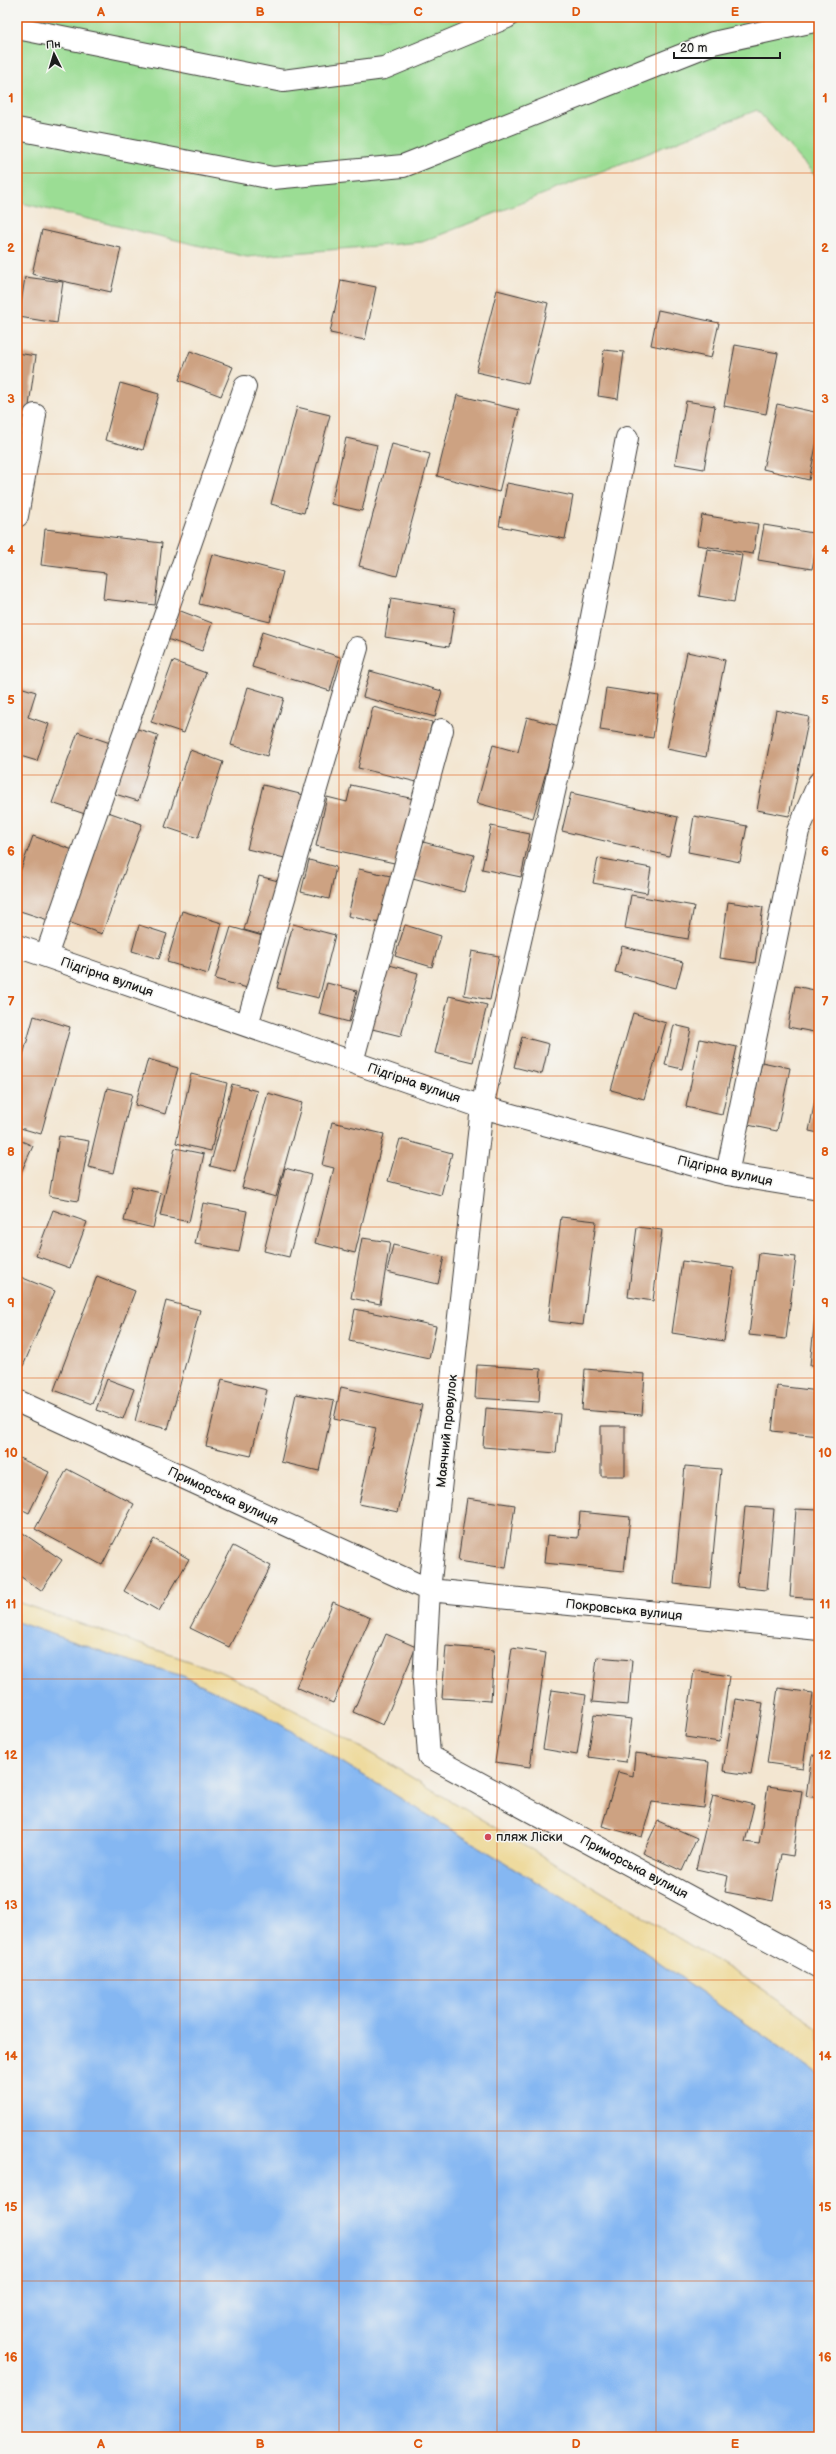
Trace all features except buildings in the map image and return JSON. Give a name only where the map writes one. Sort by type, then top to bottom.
[{"type":"street","points":[[17,28],[284,81],[384,68],[507,17]]},
{"type":"street","points":[[17,128],[273,178],[403,166],[713,43],[819,20]]},
{"type":"street","points":[[46,956],[244,387]]},
{"type":"street","points":[[17,516],[35,415]]},
{"type":"street","name":"Маячний провулок","points":[[429,1756],[424,1682],[429,1590],[482,1107],[580,678],[627,438]]},
{"type":"street","points":[[247,1025],[357,648]]},
{"type":"street","points":[[352,1062],[442,730]]},
{"type":"street","points":[[727,1174],[798,831],[819,784]]},
{"type":"street","name":"Підгірна вулиця","points":[[17,946],[482,1107],[727,1174],[819,1189]]},
{"type":"street","name":"Приморська вулиця","points":[[17,1401],[429,1590]]},
{"type":"street","name":"Покровська вулиця","points":[[429,1590],[819,1629]]},
{"type":"street","name":"Приморська вулиця","points":[[429,1756],[819,1967]]},
{"type":"green space","points":[[17,17],[819,17],[819,180],[757,110],[422,242],[247,257],[17,202]]},
{"type":"sand","name":"пляж Ліски","points":[[17,1602],[224,1673],[363,1748],[758,1986],[819,2028],[819,2075],[608,1926],[262,1713],[183,1676],[118,1657],[17,1622]]},
{"type":"water","points":[[17,1622],[118,1657],[183,1676],[262,1713],[608,1926],[819,2075],[819,2437],[17,2437]]},
{"type":"place","name":"пляж Ліски","points":[[488,1837]]}]
